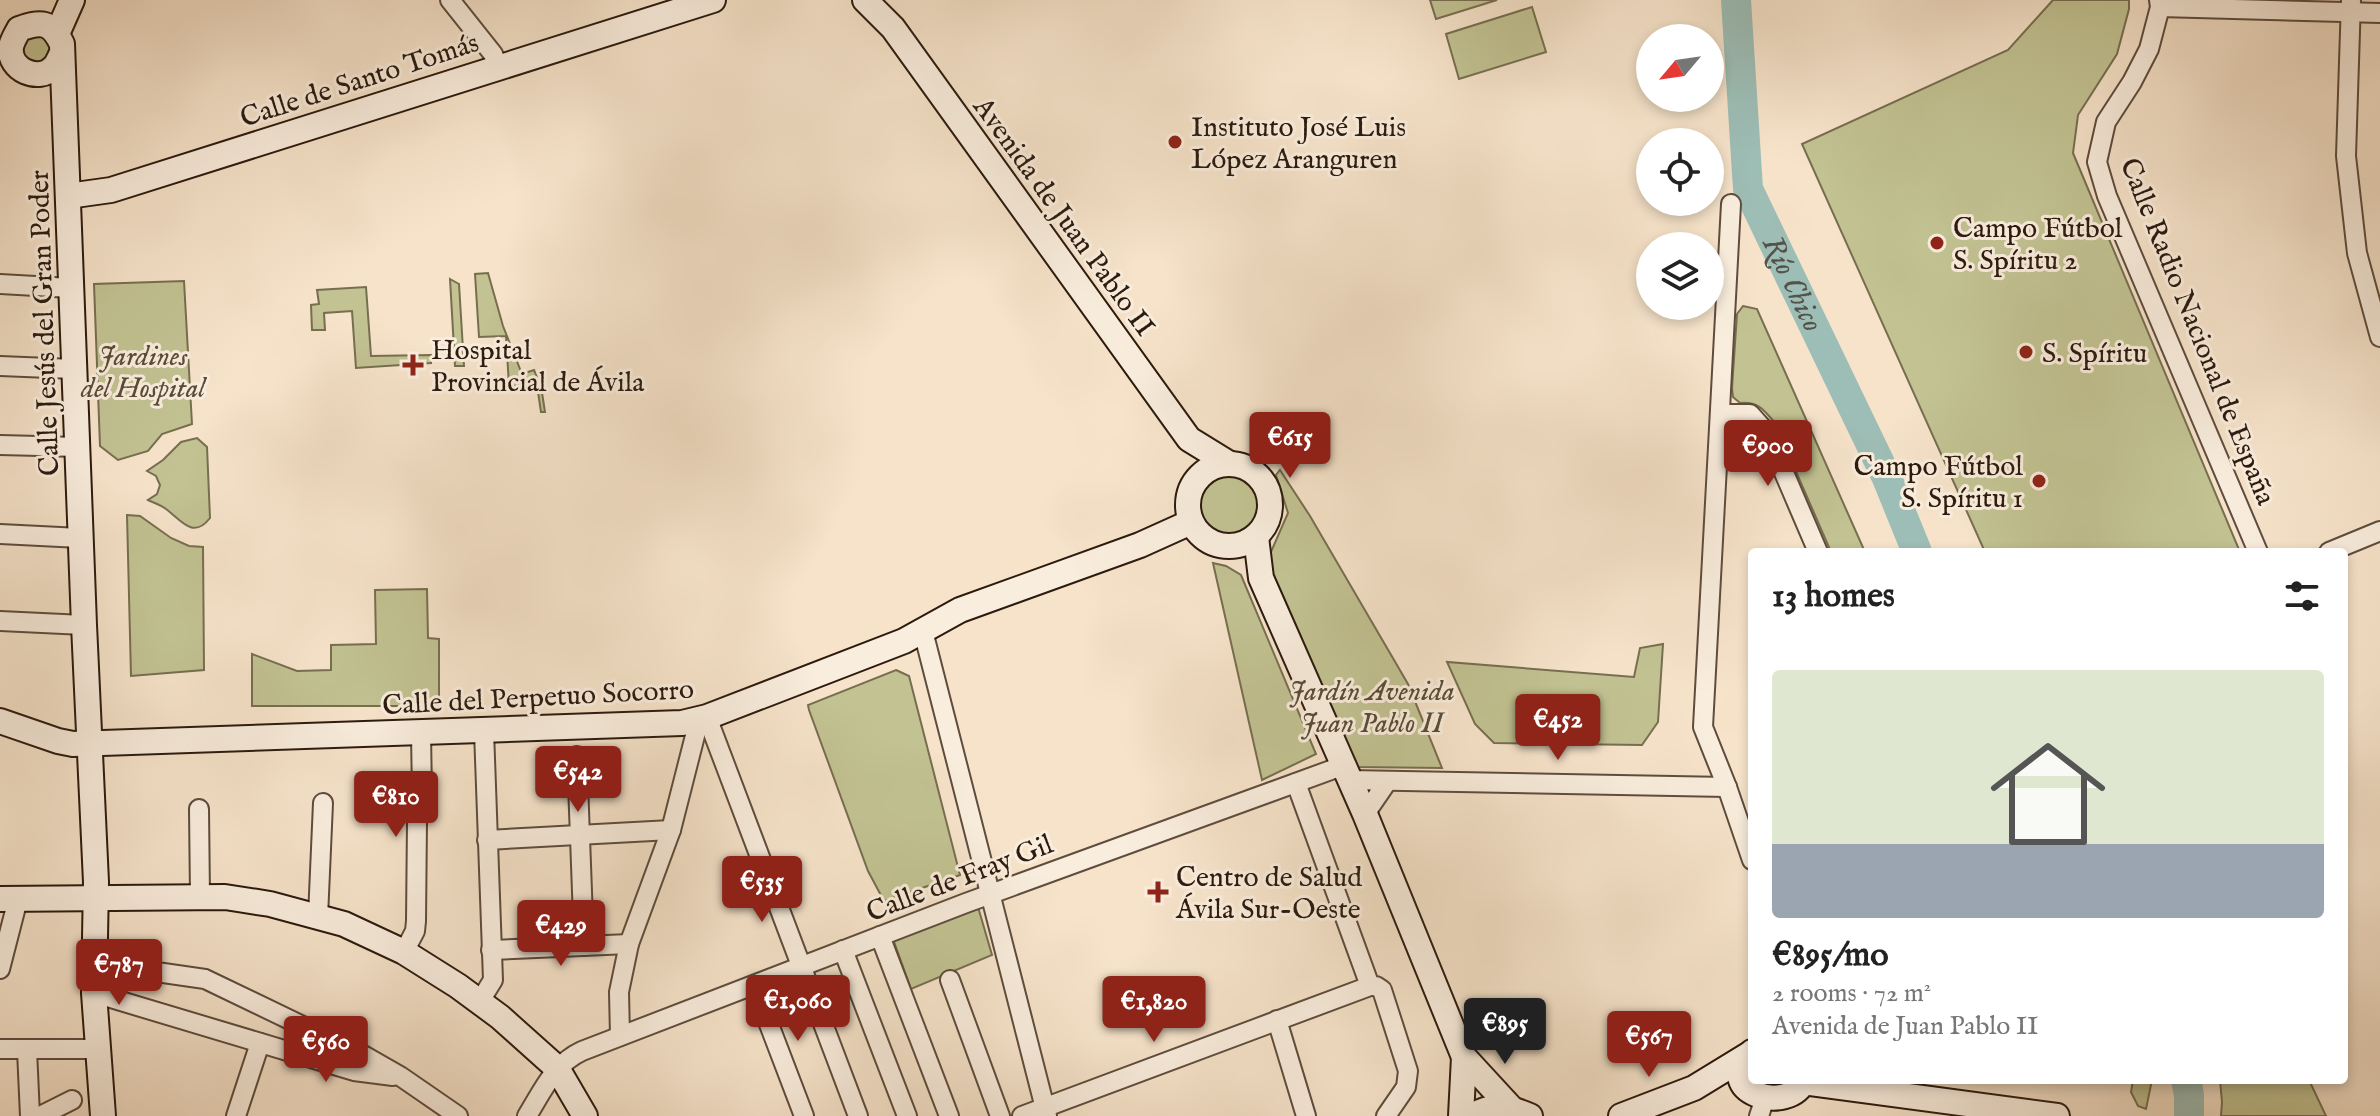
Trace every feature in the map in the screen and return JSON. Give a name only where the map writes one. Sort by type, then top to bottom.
[{"type":"street","points":[[14,62],[54,68],[51,37],[61,0]]},
{"type":"street","points":[[51,37],[72,0]]},
{"type":"street","points":[[450,0],[493,54],[498,66]]},
{"type":"street","name":"Calle de Santo Tomás","points":[[68,196],[111,190],[713,0]]},
{"type":"street","name":"Avenida de Juan Pablo II","points":[[865,0],[893,28],[1189,439],[1198,477]]},
{"type":"street","name":"Avenida de Juan Pablo II","points":[[884,0],[893,28]]},
{"type":"street","points":[[2160,3],[2351,6],[2380,13]]},
{"type":"street","name":"Calle Radio Nacional de España","points":[[2160,3],[2149,49],[2106,122],[2097,162],[2107,196],[2256,548]]},
{"type":"street","points":[[2351,6],[2346,156],[2357,253],[2380,337]]},
{"type":"street","points":[[14,62],[19,29],[51,37]]},
{"type":"street","name":"Calle Jesús del Gran Poder","points":[[51,37],[64,107],[96,897],[94,993],[103,1116]]},
{"type":"street","points":[[14,62],[51,86],[64,107]]},
{"type":"street","points":[[1731,204],[1703,727],[1748,848]]},
{"type":"street","points":[[0,284],[71,288]]},
{"type":"street","points":[[0,366],[74,369]]},
{"type":"street","points":[[1722,414],[1750,414],[1767,433],[1816,548]]},
{"type":"street","name":"Avenida de Juan Pablo II","points":[[1189,439],[1228,463]]},
{"type":"street","points":[[0,445],[78,447]]},
{"type":"street","points":[[1233,547],[1256,537],[1270,516],[1268,490],[1251,470],[1228,463],[1211,467],[1198,477],[1188,499],[1191,522],[1208,541],[1233,547],[1261,578]]},
{"type":"street","name":"Calle del Perpetuo Socorro","points":[[0,721],[58,741],[90,743],[651,725],[703,719],[884,649],[960,610],[1140,545],[1191,522]]},
{"type":"street","points":[[2339,548],[2380,531]]},
{"type":"street","points":[[0,534],[80,538]]},
{"type":"street","points":[[1256,537],[1261,578],[1365,814],[1464,1057],[1520,1112]]},
{"type":"street","points":[[0,621],[84,625]]},
{"type":"street","points":[[923,631],[1046,1112]]},
{"type":"street","points":[[620,1036],[619,992],[629,944],[671,830],[703,719]]},
{"type":"street","points":[[703,719],[858,1116]]},
{"type":"street","points":[[480,1001],[493,980],[484,731]]},
{"type":"street","points":[[404,952],[415,931],[416,921],[417,821],[422,795],[421,733]]},
{"type":"street","points":[[577,756],[584,946]]},
{"type":"street","points":[[1346,773],[1387,782],[1512,781],[1727,787]]},
{"type":"street","name":"Calle de Fray Gil","points":[[557,1068],[569,1057],[620,1036],[990,894],[1296,783],[1346,773]]},
{"type":"street","points":[[1365,814],[1387,782]]},
{"type":"street","points":[[1296,783],[1370,986]]},
{"type":"street","points":[[318,917],[323,803]]},
{"type":"street","points":[[199,809],[200,897]]},
{"type":"street","points":[[487,840],[671,830]]},
{"type":"street","points":[[0,969],[9,899],[240,898],[318,917],[366,932],[404,952],[480,1001],[557,1068],[585,1116]]},
{"type":"street","points":[[880,936],[949,1116]]},
{"type":"street","points":[[491,950],[629,944]]},
{"type":"street","points":[[843,950],[907,1116]]},
{"type":"street","points":[[94,963],[205,979],[365,1056],[458,1116]]},
{"type":"street","points":[[950,980],[1000,1116]]},
{"type":"street","points":[[754,985],[804,1116]]},
{"type":"street","points":[[1022,1116],[1046,1112],[1277,1020],[1376,986],[1382,990],[1408,1071],[1406,1087],[1386,1116]]},
{"type":"street","points":[[94,993],[354,1071],[400,1076]]},
{"type":"street","points":[[1277,1020],[1306,1116]]},
{"type":"street","points":[[236,1116],[260,1043]]},
{"type":"street","points":[[0,1049],[99,1049]]},
{"type":"street","points":[[27,1050],[30,1116]]},
{"type":"street","points":[[1621,1116],[1694,1088],[1748,1055]]},
{"type":"street","points":[[1461,1116],[1464,1057]]},
{"type":"street","points":[[1748,1058],[1741,1071],[1743,1089],[1761,1111],[1789,1104],[1796,1098],[1803,1084]]},
{"type":"street","points":[[527,1116],[557,1068]]},
{"type":"street","points":[[1826,1084],[2057,1116]]},
{"type":"street","points":[[1694,1088],[1743,1089]]},
{"type":"street","points":[[40,1116],[72,1100]]},
{"type":"street","points":[[1472,1116],[1493,1108],[1520,1112]]},
{"type":"green space","points":[[1430,0],[1497,0],[1436,19]]},
{"type":"green space","name":"S. Spíritu","points":[[2053,0],[2129,0],[2117,54],[2078,115],[2073,153],[2238,548],[1983,548],[1802,144],[2008,50]]},
{"type":"green space","points":[[1532,7],[1546,52],[1459,79],[1446,34]]},
{"type":"green space","points":[[37,35],[47,39],[51,49],[47,59],[37,63],[27,59],[23,49],[27,39]]},
{"type":"green space","points":[[488,273],[503,326],[522,374],[534,370],[541,386],[545,412],[541,412],[537,385],[509,386],[506,336],[479,337],[475,274]]},
{"type":"green space","points":[[450,279],[459,284],[464,366],[455,366]]},
{"type":"green space","name":"Jardines del Hospital","points":[[184,281],[192,424],[162,434],[148,451],[118,460],[100,446],[94,284]]},
{"type":"green space","points":[[366,287],[371,356],[431,355],[431,363],[356,368],[352,311],[324,313],[325,330],[312,330],[311,305],[319,304],[317,290]]},
{"type":"green space","points":[[1743,306],[1757,309],[1863,548],[1829,548],[1775,423],[1760,407],[1740,403],[1733,397],[1737,314]]},
{"type":"green space","points":[[197,438],[207,447],[210,518],[193,528],[148,500],[157,494],[160,485],[156,476],[147,471],[181,442]]},
{"type":"green space","name":"Jardín Avenida Juan Pablo II","points":[[1280,470],[1408,684],[1442,768],[1355,767],[1267,561],[1288,513],[1276,475]]},
{"type":"green space","points":[[1230,475],[1242,477],[1251,484],[1258,493],[1258,517],[1251,526],[1242,533],[1230,535],[1218,533],[1209,526],[1202,517],[1200,505],[1202,493],[1209,484],[1218,477]]},
{"type":"green space","points":[[127,515],[140,516],[171,538],[189,546],[203,547],[204,670],[131,676]]},
{"type":"green space","name":"Jardín Avenida Juan Pablo II","points":[[1213,563],[1241,575],[1316,754],[1262,780]]},
{"type":"green space","points":[[427,589],[428,638],[439,639],[439,706],[252,706],[252,654],[297,671],[331,670],[331,645],[376,644],[375,590]]},
{"type":"green space","points":[[1663,644],[1658,722],[1642,745],[1494,743],[1475,724],[1447,662],[1634,677],[1640,648]]},
{"type":"green space","points":[[896,670],[909,676],[960,875],[884,901],[868,871],[808,705]]},
{"type":"green space","points":[[978,907],[992,955],[911,989],[893,939]]},
{"type":"green space","points":[[2132,1084],[2151,1084],[2146,1109],[2138,1106],[2131,1092]]},
{"type":"green space","points":[[2220,1084],[2311,1084],[2326,1116],[2221,1116]]},
{"type":"waterway","name":"Río Chico","points":[[1736,0],[1748,189],[1887,478],[1915,548]]},
{"type":"waterway","name":"Río Chico","points":[[2187,1084],[2189,1116]]},
{"type":"place","name":"Instituto José Luis López Aranguren","points":[[1175,142]]},
{"type":"place","name":"Campo Fútbol S. Spíritu 2","points":[[1937,243]]},
{"type":"place","name":"S. Spíritu","points":[[2026,352]]},
{"type":"place","name":"Hospital Provincial de Ávila","points":[[413,365]]},
{"type":"place","name":"Campo Fútbol S. Spíritu 1","points":[[2039,481]]},
{"type":"place","name":"Centro de Salud Ávila Sur-Oeste","points":[[1158,892]]}]
